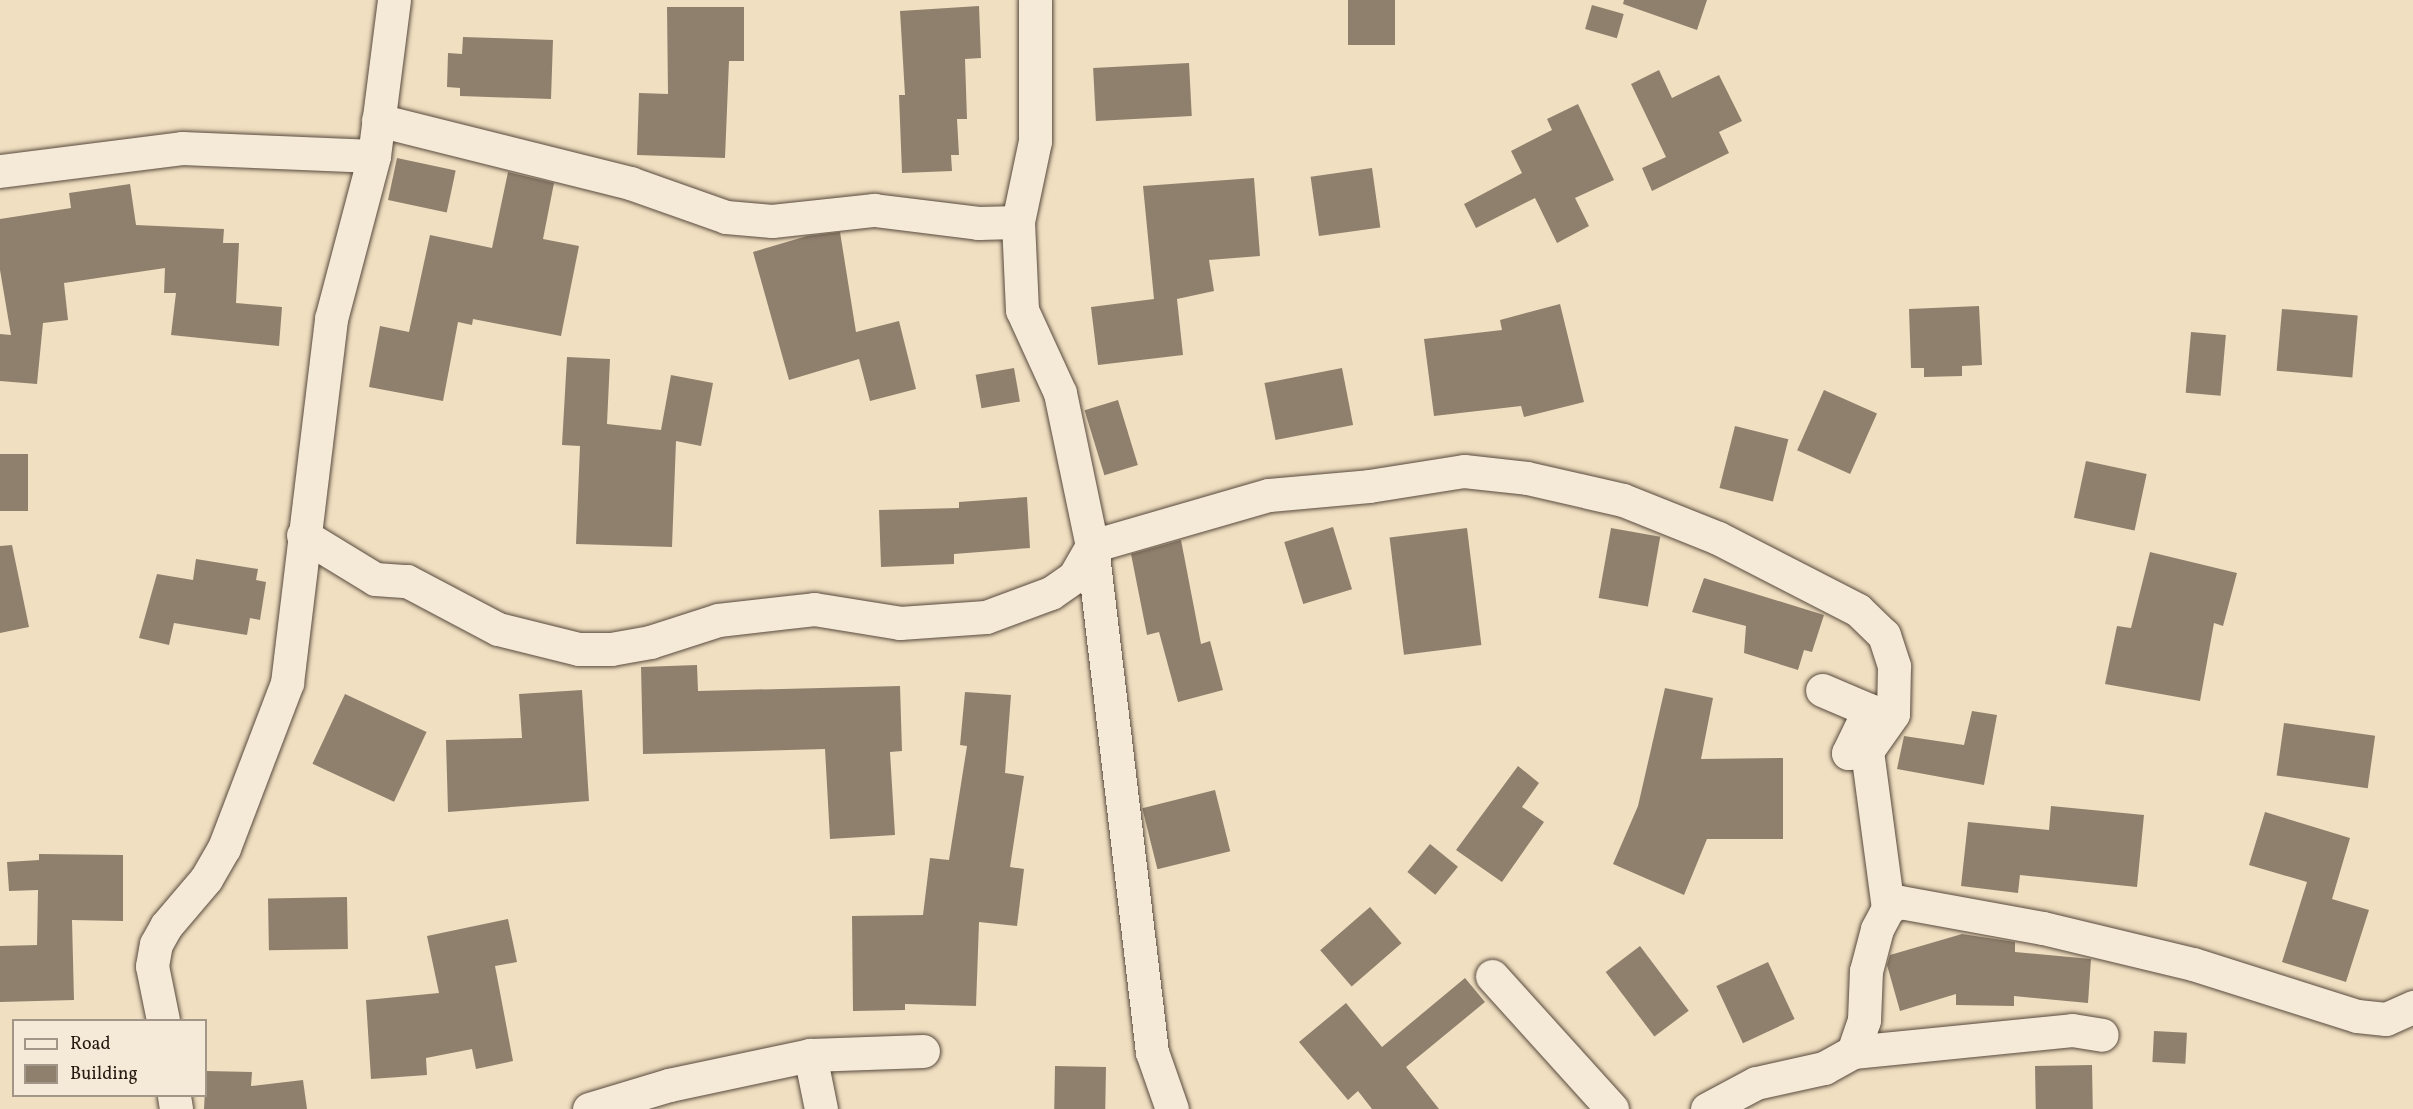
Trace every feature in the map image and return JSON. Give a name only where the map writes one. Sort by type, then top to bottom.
[{"type":"street","points":[[163,1019],[152,966],[156,944],[166,926],[206,879],[224,848],[287,683],[303,535],[331,319],[374,156],[394,0]]},
{"type":"street","points":[[1035,0],[1035,141],[1018,222],[1022,310],[1060,393],[1092,546],[1151,1040],[1172,1109]]},
{"type":"street","points":[[378,120],[630,183],[726,217],[772,221],[874,210],[978,223],[1018,222]]},
{"type":"street","points":[[0,171],[182,148],[374,156]]},
{"type":"street","points":[[303,535],[375,579],[406,581],[498,629],[579,649],[611,649],[650,642],[718,620],[814,609],[900,622],[986,617],[1051,593],[1074,577],[1092,546],[1269,495],[1369,486],[1464,471],[1527,478],[1623,500],[1718,538],[1858,610],[1884,636],[1894,666],[1893,714],[1867,751],[1888,908]]},
{"type":"street","points":[[1822,690],[1869,710],[1848,753],[1867,751]]},
{"type":"street","points":[[1853,1052],[1864,1020],[1866,971],[1876,928],[1888,908],[1900,902],[2043,928],[2193,964],[2357,1016],[2386,1019],[2413,1007]]},
{"type":"street","points":[[1492,976],[1612,1109]]},
{"type":"street","points":[[1707,1109],[1756,1083],[1824,1068],[1853,1052],[2072,1030],[2102,1035]]},
{"type":"street","points":[[589,1109],[669,1085],[810,1055],[923,1051]]},
{"type":"street","points":[[810,1055],[821,1109]]},
{"type":"building","points":[[1348,0],[1395,0],[1395,45],[1348,45]]},
{"type":"building","points":[[1624,0],[1707,0],[1697,30],[1623,4]]},
{"type":"building","points":[[1592,5],[1624,14],[1617,38],[1585,29]]},
{"type":"building","points":[[979,6],[981,58],[965,59],[967,119],[957,119],[959,155],[951,155],[952,171],[902,173],[899,95],[905,95],[900,11]]},
{"type":"building","points":[[667,7],[744,7],[744,61],[729,61],[725,158],[637,155],[639,93],[668,94]]},
{"type":"building","points":[[463,37],[553,40],[551,99],[460,96],[460,88],[447,87],[448,53],[462,54]]},
{"type":"building","points":[[1189,63],[1192,116],[1096,121],[1093,68]]},
{"type":"building","points":[[1659,70],[1672,98],[1719,75],[1742,121],[1719,132],[1729,153],[1652,191],[1642,168],[1666,157],[1631,84]]},
{"type":"building","points":[[1578,104],[1614,180],[1575,198],[1589,226],[1557,243],[1535,198],[1476,228],[1464,204],[1522,173],[1511,151],[1552,130],[1547,119]]},
{"type":"building","points":[[397,158],[456,170],[447,213],[388,200]]},
{"type":"building","points":[[1372,168],[1380,227],[1319,236],[1311,177]]},
{"type":"building","points":[[508,172],[554,183],[543,239],[579,246],[561,336],[473,319],[472,325],[458,322],[443,401],[369,387],[380,326],[409,332],[430,235],[492,248]]},
{"type":"building","points":[[1254,178],[1260,256],[1209,260],[1214,291],[1177,299],[1183,355],[1098,365],[1091,307],[1154,299],[1143,186]]},
{"type":"building","points":[[130,184],[136,225],[224,229],[223,243],[239,243],[236,303],[282,307],[279,346],[171,335],[176,293],[164,293],[165,268],[64,283],[68,320],[43,323],[37,384],[0,381],[0,334],[11,335],[0,270],[0,219],[71,208],[69,193]]},
{"type":"building","points":[[840,232],[856,332],[899,321],[916,389],[870,401],[859,359],[789,380],[753,252],[807,236]]},
{"type":"building","points":[[1560,304],[1584,402],[1524,417],[1521,406],[1434,416],[1424,339],[1502,330],[1500,320]]},
{"type":"building","points":[[1979,306],[1982,365],[1962,366],[1962,376],[1924,377],[1924,368],[1911,368],[1909,309]]},
{"type":"building","points":[[2282,309],[2358,316],[2352,377],[2277,371]]},
{"type":"building","points":[[2191,332],[2226,335],[2221,396],[2186,393]]},
{"type":"building","points":[[567,357],[610,359],[607,424],[661,430],[671,375],[713,383],[701,446],[676,441],[672,547],[576,544],[580,446],[562,445]]},
{"type":"building","points":[[1014,368],[1020,401],[981,408],[976,375]]},
{"type":"building","points":[[1342,368],[1353,425],[1276,440],[1264,383]]},
{"type":"building","points":[[1824,390],[1877,414],[1850,474],[1797,450]]},
{"type":"building","points":[[1118,400],[1138,465],[1104,475],[1085,410]]},
{"type":"building","points":[[1735,426],[1788,439],[1773,501],[1720,488]]},
{"type":"building","points":[[0,454],[28,454],[28,511],[0,511]]},
{"type":"building","points":[[2086,461],[2147,474],[2135,531],[2074,518]]},
{"type":"building","points":[[1027,497],[1030,548],[954,554],[954,564],[881,567],[879,510],[959,508],[959,502]]},
{"type":"building","points":[[1333,527],[1352,589],[1303,604],[1284,542]]},
{"type":"building","points":[[1467,528],[1481,645],[1404,655],[1390,538]]},
{"type":"building","points":[[1611,528],[1660,537],[1648,607],[1599,598]]},
{"type":"building","points":[[1181,540],[1201,644],[1210,641],[1223,690],[1178,702],[1159,632],[1147,635],[1131,554]]},
{"type":"building","points":[[12,545],[29,627],[0,633],[0,546]]},
{"type":"building","points":[[2150,552],[2237,573],[2223,626],[2214,623],[2200,701],[2105,684],[2117,626],[2131,628]]},
{"type":"building","points":[[196,559],[258,569],[256,580],[266,582],[260,620],[250,618],[247,635],[174,623],[169,645],[139,638],[157,574],[193,580]]},
{"type":"building","points":[[1704,578],[1824,615],[1812,652],[1804,650],[1798,670],[1744,653],[1746,626],[1692,612]]},
{"type":"building","points":[[697,665],[698,691],[900,686],[902,751],[890,752],[895,835],[830,839],[825,749],[643,754],[641,667]]},
{"type":"building","points":[[1665,688],[1713,698],[1701,759],[1783,758],[1783,839],[1707,839],[1684,895],[1613,864],[1638,806]]},
{"type":"building","points":[[582,690],[589,801],[448,812],[446,740],[522,738],[519,694]]},
{"type":"building","points":[[965,692],[1011,695],[1005,773],[1024,776],[1010,867],[1024,869],[1017,926],[979,922],[976,1006],[905,1004],[905,1010],[853,1011],[852,916],[923,915],[930,858],[949,860],[967,746],[960,745]]},
{"type":"building","points":[[345,694],[427,732],[394,802],[312,764]]},
{"type":"building","points":[[1972,711],[1997,715],[1984,785],[1897,769],[1904,736],[1964,745]]},
{"type":"building","points":[[2284,723],[2375,736],[2368,788],[2277,775]]},
{"type":"building","points":[[1518,766],[1539,783],[1522,807],[1544,822],[1502,882],[1456,850]]},
{"type":"building","points":[[1215,790],[1230,851],[1157,869],[1142,808]]},
{"type":"building","points":[[2051,806],[2144,815],[2137,887],[2020,875],[2018,893],[1961,886],[1968,822],[2049,830]]},
{"type":"building","points":[[2265,812],[2350,838],[2332,899],[2369,910],[2346,982],[2282,962],[2307,882],[2249,865]]},
{"type":"building","points":[[1430,844],[1458,867],[1435,895],[1407,872]]},
{"type":"building","points":[[39,854],[123,855],[123,921],[72,920],[74,1000],[0,1002],[0,946],[37,945],[38,890],[9,891],[7,862],[39,860]]},
{"type":"building","points":[[347,897],[348,949],[269,950],[268,898]]},
{"type":"building","points":[[1370,907],[1401,943],[1352,987],[1320,950]]},
{"type":"building","points":[[508,919],[517,962],[495,966],[513,1061],[476,1069],[472,1049],[426,1058],[427,1075],[371,1079],[366,1000],[439,993],[427,936]]},
{"type":"building","points":[[1962,934],[2015,942],[2015,952],[2091,959],[2088,1003],[2014,996],[2014,1006],[1956,1005],[1956,994],[1900,1011],[1887,965],[1890,955]]},
{"type":"building","points":[[1640,946],[1689,1011],[1654,1037],[1606,972]]},
{"type":"building","points":[[1768,962],[1795,1019],[1743,1043],[1716,986]]},
{"type":"building","points":[[1465,978],[1485,1002],[1406,1067],[1439,1109],[1372,1109],[1358,1091],[1348,1100],[1299,1042],[1346,1003],[1382,1047]]},
{"type":"building","points":[[2154,1031],[2187,1033],[2185,1064],[2152,1062]]},
{"type":"building","points":[[2092,1065],[2093,1109],[2036,1109],[2035,1066]]},
{"type":"building","points":[[1055,1066],[1106,1067],[1105,1109],[1054,1109]]},
{"type":"building","points":[[207,1071],[252,1072],[251,1086],[303,1080],[307,1109],[204,1109],[205,1097],[207,1097]]}]
